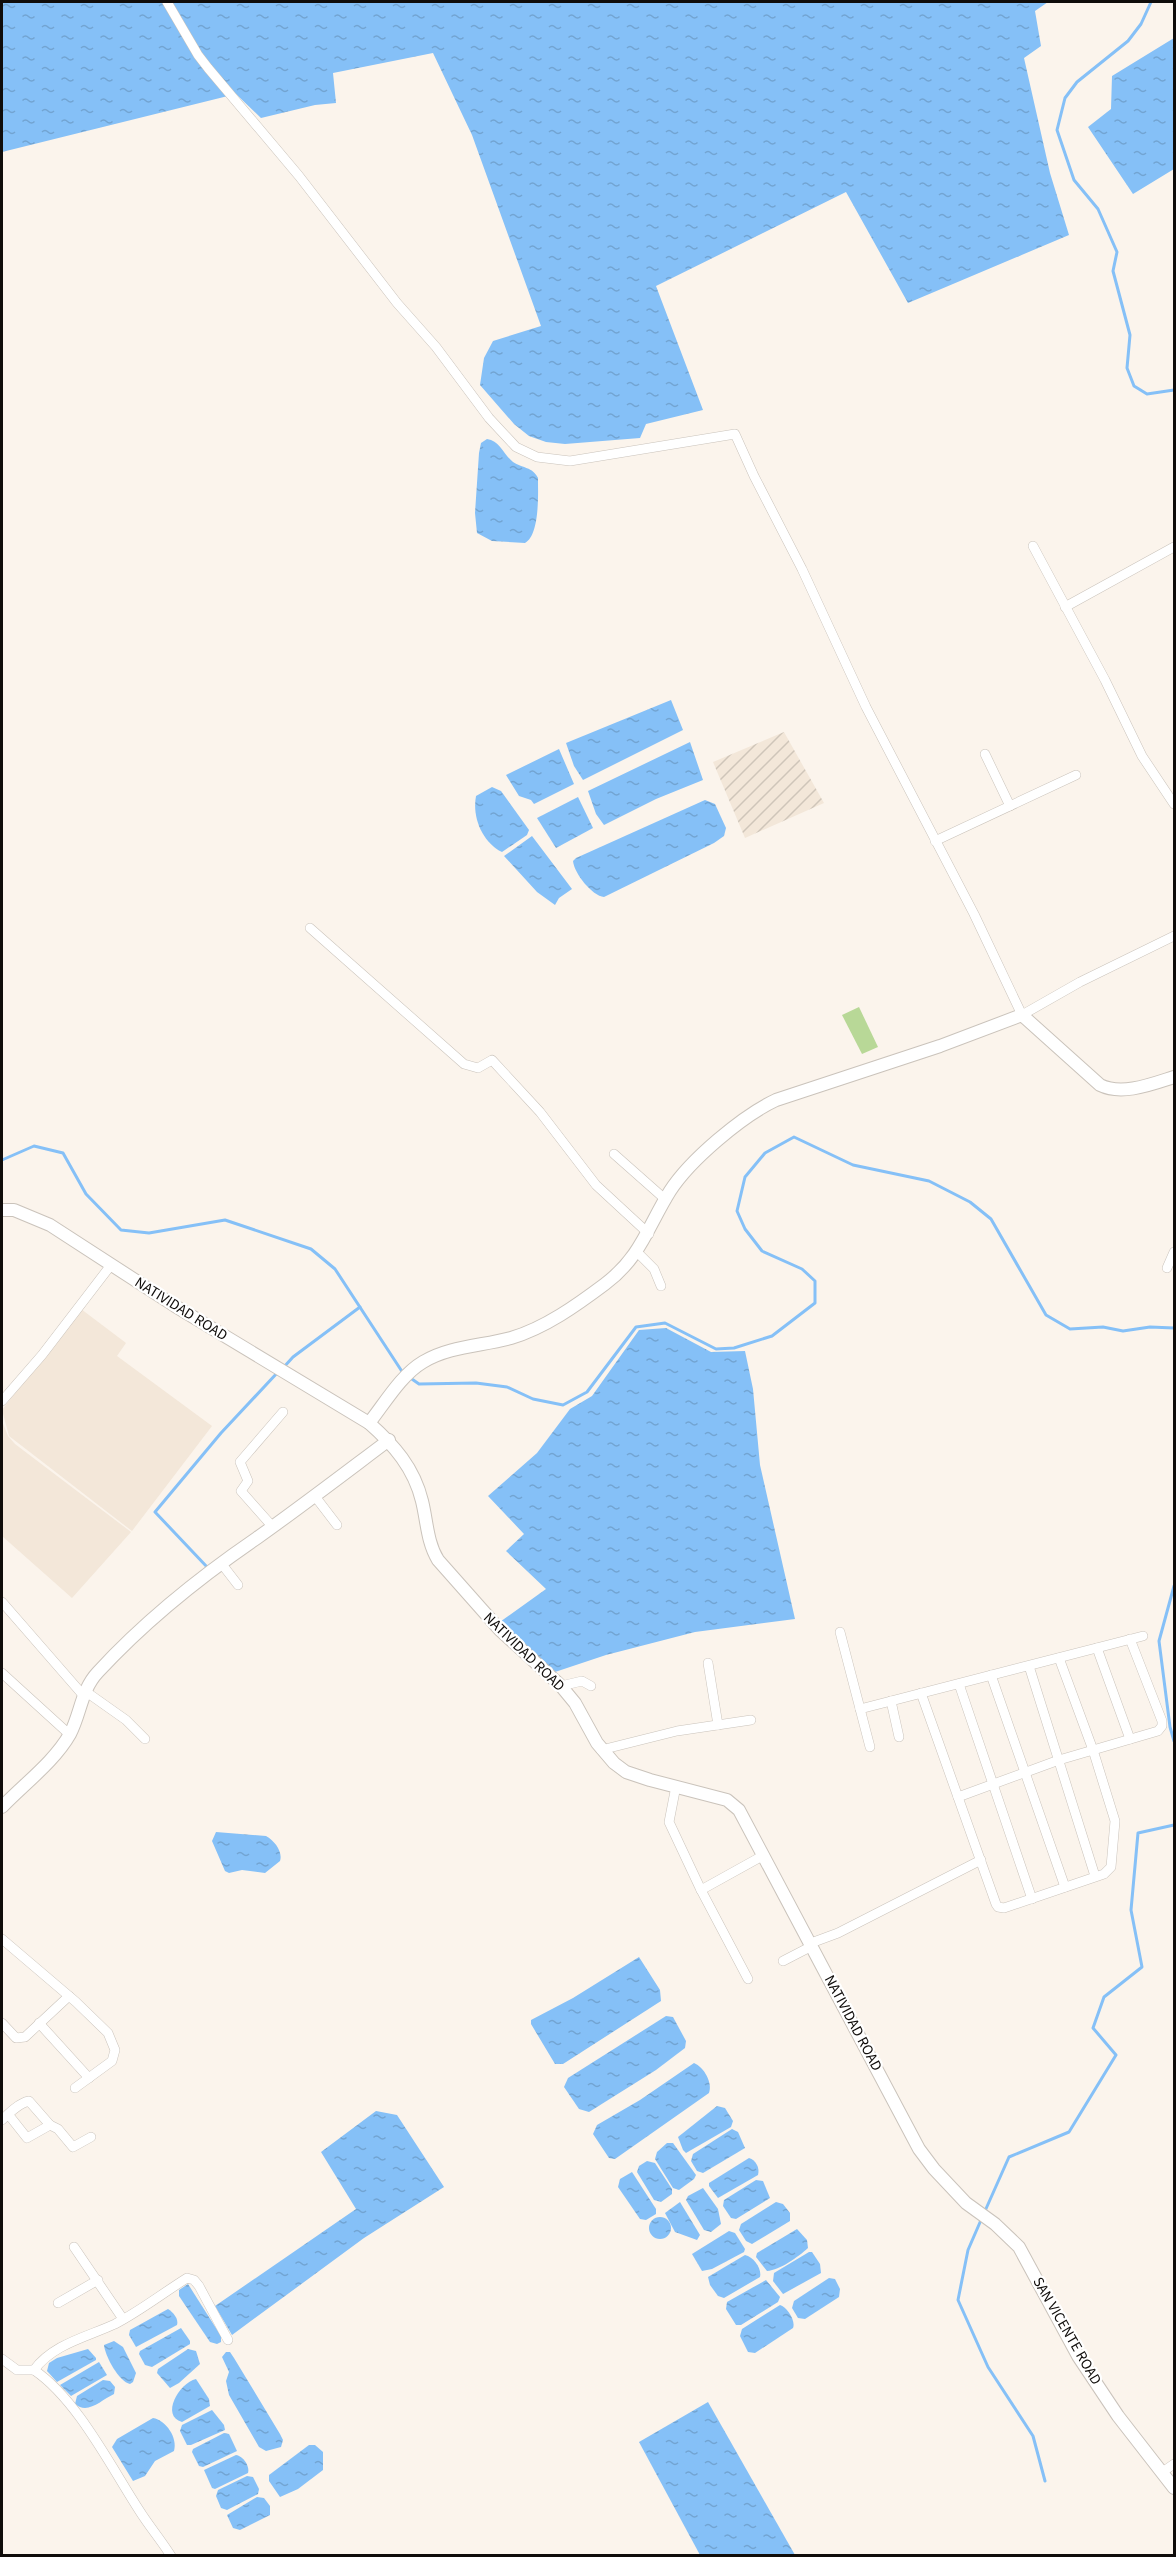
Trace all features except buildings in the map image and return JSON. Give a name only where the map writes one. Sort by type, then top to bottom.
[{"type":"street","points":[[167,2],[208,68],[299,176],[397,303],[442,355],[489,418],[516,447],[537,457],[570,461],[735,434],[802,569],[866,708],[974,914],[1022,1015],[1100,1085],[1108,1089],[1144,1086],[1174,1077]]},
{"type":"street","points":[[1033,546],[1142,756],[1174,804]]},
{"type":"street","points":[[1065,607],[1174,547]]},
{"type":"street","points":[[985,754],[1010,806]]},
{"type":"street","points":[[935,841],[1076,775]]},
{"type":"street","points":[[310,928],[464,1064],[478,1068],[492,1060],[540,1112],[596,1185],[649,1234]]},
{"type":"street","points":[[369,1423],[398,1386],[422,1362],[441,1353],[509,1338],[537,1328],[607,1283],[649,1234],[676,1183],[733,1126],[755,1110],[776,1100],[987,1030],[1022,1015],[1080,982],[1174,936]]},
{"type":"street","points":[[614,1154],[666,1200]]},
{"type":"street","name":"NATIVIDAD ROAD","points":[[2,1210],[14,1210],[50,1225],[111,1265],[369,1423],[389,1440],[405,1461],[417,1486],[432,1550],[438,1560],[500,1630],[561,1686],[575,1703],[601,1750],[626,1772],[712,1796],[734,1805],[764,1855],[919,2149],[934,2169],[966,2203],[976,2209]]},
{"type":"street","points":[[636,1251],[654,1269],[662,1286]]},
{"type":"street","points":[[1167,1268],[1174,1252]]},
{"type":"street","points":[[2,1401],[42,1355],[111,1265]]},
{"type":"street","points":[[272,1526],[241,1491],[248,1481],[240,1462],[283,1412]]},
{"type":"street","points":[[2,1807],[50,1759],[69,1734],[84,1693],[97,1673],[144,1628],[220,1563],[389,1440]]},
{"type":"street","points":[[314,1495],[337,1525]]},
{"type":"street","points":[[220,1563],[238,1585]]},
{"type":"street","points":[[2,1602],[84,1693],[126,1720],[146,1739]]},
{"type":"street","points":[[840,1632],[870,1747]]},
{"type":"street","points":[[860,1709],[1143,1636]]},
{"type":"street","points":[[958,1797],[1059,1760],[1158,1731],[1162,1726],[1130,1639]]},
{"type":"street","points":[[1097,1647],[1130,1739]]},
{"type":"street","points":[[921,1693],[998,1907],[1004,1908],[1104,1874],[1111,1867],[1115,1821],[1093,1750],[1059,1658]]},
{"type":"street","points":[[708,1663],[718,1725]]},
{"type":"street","points":[[1029,1666],[1095,1876]]},
{"type":"street","points":[[2,1673],[69,1734]]},
{"type":"street","points":[[991,1675],[1065,1887]]},
{"type":"street","points":[[561,1686],[582,1681],[591,1686]]},
{"type":"street","points":[[959,1684],[1032,1899]]},
{"type":"street","points":[[891,1701],[899,1737]]},
{"type":"street","points":[[601,1750],[667,1734],[751,1720]]},
{"type":"street","points":[[676,1786],[669,1822],[701,1890],[748,1979]]},
{"type":"street","points":[[701,1890],[764,1855]]},
{"type":"street","points":[[783,1961],[981,1860]]},
{"type":"street","points":[[2,1939],[105,2029],[115,2050],[112,2061],[75,2088]]},
{"type":"street","points":[[2,2023],[16,2038],[21,2038],[69,1996]]},
{"type":"street","points":[[39,2023],[89,2078]]},
{"type":"street","points":[[50,2125],[27,2138],[5,2117],[25,2101],[29,2101],[73,2147],[91,2137]]},
{"type":"street","name":"SAN VICENTE ROAD","points":[[976,2209],[1019,2247],[1078,2356],[1118,2416],[1174,2488]]},
{"type":"street","points":[[74,2247],[123,2319]]},
{"type":"street","points":[[34,2370],[42,2359],[57,2349],[123,2319],[187,2278],[194,2280],[199,2286],[228,2340]]},
{"type":"street","points":[[58,2303],[98,2280]]},
{"type":"street","points":[[2,2359],[17,2370],[34,2370],[50,2383],[79,2416],[171,2556]]},
{"type":"street","points":[[1161,2473],[1174,2463]]},
{"type":"shaded area","points":[[784,732],[824,803],[745,838],[713,762]]},
{"type":"shaded area","points":[[81,1309],[126,1343],[117,1356],[212,1426],[132,1531],[9,1436],[2,1410]]},
{"type":"shaded area","points":[[2,1421],[8,1436],[15,1444],[131,1532],[72,1598],[2,1536]]},
{"type":"green space","points":[[859,1007],[878,1047],[862,1054],[842,1015]]},
{"type":"water","points":[[2,2],[1048,2],[1035,11],[1041,46],[1024,58],[1050,173],[1069,235],[908,303],[846,192],[656,286],[703,410],[646,424],[640,438],[565,444],[546,442],[529,436],[514,424],[480,385],[484,358],[493,341],[541,326],[472,135],[433,53],[333,73],[336,103],[315,105],[261,118],[236,94],[2,152]]},
{"type":"water","points":[[1174,38],[1174,169],[1133,194],[1088,127],[1111,109],[1112,76]]},
{"type":"water","points":[[487,439],[498,445],[513,462],[530,470],[538,478],[536,523],[530,539],[525,543],[492,541],[477,533],[475,513],[479,453],[481,443]]},
{"type":"water","points":[[671,700],[683,730],[583,780],[574,766],[566,743]]},
{"type":"water","points":[[690,742],[703,780],[656,799],[604,825],[596,814],[588,791]]},
{"type":"water","points":[[559,749],[574,784],[534,804],[531,800],[519,796],[506,775]]},
{"type":"water","points":[[492,787],[501,791],[529,830],[527,835],[502,852],[489,842],[477,820],[476,796]]},
{"type":"water","points":[[578,797],[593,828],[556,848],[537,818]]},
{"type":"water","points":[[705,800],[715,804],[726,828],[724,836],[714,843],[604,897],[594,893],[577,872],[573,861],[576,858]]},
{"type":"water","points":[[532,836],[572,889],[559,898],[555,905],[537,892],[504,856]]},
{"type":"water","points":[[666,1328],[711,1352],[745,1351],[753,1389],[760,1465],[795,1619],[695,1632],[606,1655],[555,1672],[497,1624],[546,1589],[506,1551],[524,1534],[488,1496],[537,1453],[570,1409],[592,1396],[639,1330]]},
{"type":"water","points":[[216,1832],[266,1836],[278,1847],[280,1861],[265,1873],[242,1870],[229,1873],[225,1871],[212,1841]]},
{"type":"water","points":[[639,1957],[660,1990],[661,2001],[563,2064],[555,2064],[531,2024],[531,2020],[573,1998]]},
{"type":"water","points":[[666,2016],[673,2017],[686,2041],[685,2048],[656,2070],[589,2112],[579,2109],[564,2087],[568,2078]]},
{"type":"water","points":[[694,2063],[707,2076],[710,2085],[709,2093],[615,2159],[609,2158],[593,2134],[597,2125],[640,2100]]},
{"type":"water","points":[[717,2106],[725,2108],[733,2121],[731,2127],[686,2153],[678,2137]]},
{"type":"water","points":[[376,2111],[397,2115],[444,2187],[364,2238],[232,2335],[215,2306],[356,2209],[321,2152]]},
{"type":"water","points":[[732,2129],[738,2132],[745,2148],[703,2173],[697,2171],[691,2161],[693,2154]]},
{"type":"water","points":[[667,2143],[673,2143],[696,2175],[679,2190],[673,2188],[655,2159],[657,2152]]},
{"type":"water","points":[[749,2158],[757,2165],[758,2175],[718,2198],[709,2183]]},
{"type":"water","points":[[647,2161],[655,2163],[672,2189],[672,2194],[661,2202],[654,2200],[637,2172],[639,2166]]},
{"type":"water","points":[[632,2172],[656,2209],[656,2214],[646,2220],[640,2219],[618,2187],[620,2179]]},
{"type":"water","points":[[756,2180],[763,2181],[770,2198],[736,2219],[731,2218],[723,2206],[724,2200]]},
{"type":"water","points":[[703,2188],[718,2209],[721,2224],[711,2232],[704,2230],[686,2200],[688,2196]]},
{"type":"water","points":[[680,2202],[700,2235],[697,2240],[675,2232],[665,2213]]},
{"type":"water","points":[[776,2202],[783,2204],[790,2213],[790,2221],[752,2244],[746,2241],[739,2230],[741,2224]]},
{"type":"water","points":[[660,2217],[668,2220],[671,2228],[668,2236],[660,2239],[652,2236],[649,2228],[652,2220]]},
{"type":"water","points":[[797,2229],[807,2240],[808,2248],[783,2266],[767,2271],[756,2257],[757,2253]]},
{"type":"water","points":[[729,2231],[735,2233],[745,2249],[744,2252],[712,2269],[702,2271],[692,2254]]},
{"type":"water","points":[[812,2252],[820,2264],[821,2273],[783,2294],[773,2281],[774,2273]]},
{"type":"water","points":[[745,2255],[757,2264],[760,2277],[724,2298],[718,2296],[710,2285],[708,2277]]},
{"type":"water","points":[[829,2278],[835,2279],[840,2289],[839,2297],[805,2319],[798,2318],[792,2308],[794,2301]]},
{"type":"water","points":[[766,2280],[780,2297],[778,2302],[741,2325],[736,2325],[726,2309],[727,2302]]},
{"type":"water","points":[[188,2284],[221,2336],[221,2342],[217,2344],[210,2342],[179,2296],[179,2290]]},
{"type":"water","points":[[780,2305],[790,2315],[793,2328],[755,2353],[748,2352],[740,2336],[742,2329]]},
{"type":"water","points":[[168,2309],[175,2316],[177,2325],[136,2347],[129,2335],[130,2330]]},
{"type":"water","points":[[181,2328],[190,2344],[152,2367],[145,2365],[139,2354],[140,2351]]},
{"type":"water","points":[[114,2341],[123,2347],[136,2373],[130,2384],[117,2374],[107,2355],[104,2345]]},
{"type":"water","points":[[88,2349],[96,2360],[57,2382],[47,2371],[49,2363],[57,2358]]},
{"type":"water","points":[[188,2349],[196,2351],[200,2364],[170,2388],[157,2373],[158,2369]]},
{"type":"water","points":[[226,2352],[230,2352],[234,2358],[280,2434],[283,2440],[281,2447],[266,2451],[259,2447],[229,2395],[226,2381],[229,2372],[222,2357]]},
{"type":"water","points":[[99,2362],[107,2375],[71,2396],[60,2385]]},
{"type":"water","points":[[196,2379],[209,2399],[210,2406],[182,2422],[176,2419],[173,2413],[174,2400],[184,2387]]},
{"type":"water","points":[[103,2380],[110,2381],[115,2387],[114,2394],[90,2407],[80,2407],[75,2404],[77,2396]]},
{"type":"water","points":[[708,2402],[795,2555],[700,2555],[639,2442]]},
{"type":"water","points":[[212,2410],[224,2425],[225,2430],[187,2445],[180,2431],[182,2425]]},
{"type":"water","points":[[153,2418],[158,2419],[170,2430],[173,2435],[174,2451],[155,2461],[145,2476],[133,2481],[112,2447],[117,2439]]},
{"type":"water","points":[[224,2433],[229,2434],[237,2451],[203,2467],[199,2466],[192,2452],[193,2449]]},
{"type":"water","points":[[309,2445],[315,2445],[323,2452],[323,2470],[298,2489],[280,2497],[269,2481],[269,2475]]},
{"type":"water","points":[[236,2455],[245,2462],[248,2473],[215,2489],[212,2488],[204,2470]]},
{"type":"water","points":[[247,2476],[253,2477],[259,2489],[258,2494],[227,2510],[221,2508],[216,2496],[218,2490]]},
{"type":"water","points":[[257,2497],[264,2498],[270,2506],[270,2515],[240,2530],[233,2528],[227,2515]]},
{"type":"waterway","points":[[1151,2],[1141,24],[1128,41],[1077,82],[1065,98],[1057,130],[1074,180],[1098,209],[1117,252],[1113,271],[1130,335],[1127,368],[1134,386],[1147,394],[1174,390]]},
{"type":"waterway","points":[[409,1377],[419,1384],[476,1383],[507,1387],[533,1399],[563,1405],[587,1392],[636,1327],[665,1323],[716,1349],[734,1348],[772,1336],[815,1303],[815,1281],[802,1269],[762,1251],[745,1229],[737,1211],[745,1177],[765,1153],[794,1137],[853,1165],[929,1181],[970,1202],[991,1219],[1046,1315],[1070,1329],[1103,1327],[1123,1331],[1150,1327],[1174,1328]]},
{"type":"waterway","points":[[2,1160],[34,1146],[63,1153],[86,1194],[121,1230],[149,1233],[225,1220],[311,1249],[335,1269],[403,1373]]},
{"type":"waterway","points":[[283,1368],[293,1357],[360,1307]]},
{"type":"waterway","points":[[208,1568],[155,1512],[221,1433],[278,1372]]},
{"type":"waterway","points":[[1174,1586],[1159,1641],[1170,1727],[1174,1741]]},
{"type":"waterway","points":[[985,2211],[1009,2157],[1069,2132],[1116,2055],[1093,2028],[1104,1997],[1142,1967],[1131,1910],[1138,1833],[1174,1825]]},
{"type":"waterway","points":[[981,2220],[968,2250],[958,2300],[988,2367],[1033,2436],[1045,2481]]}]
